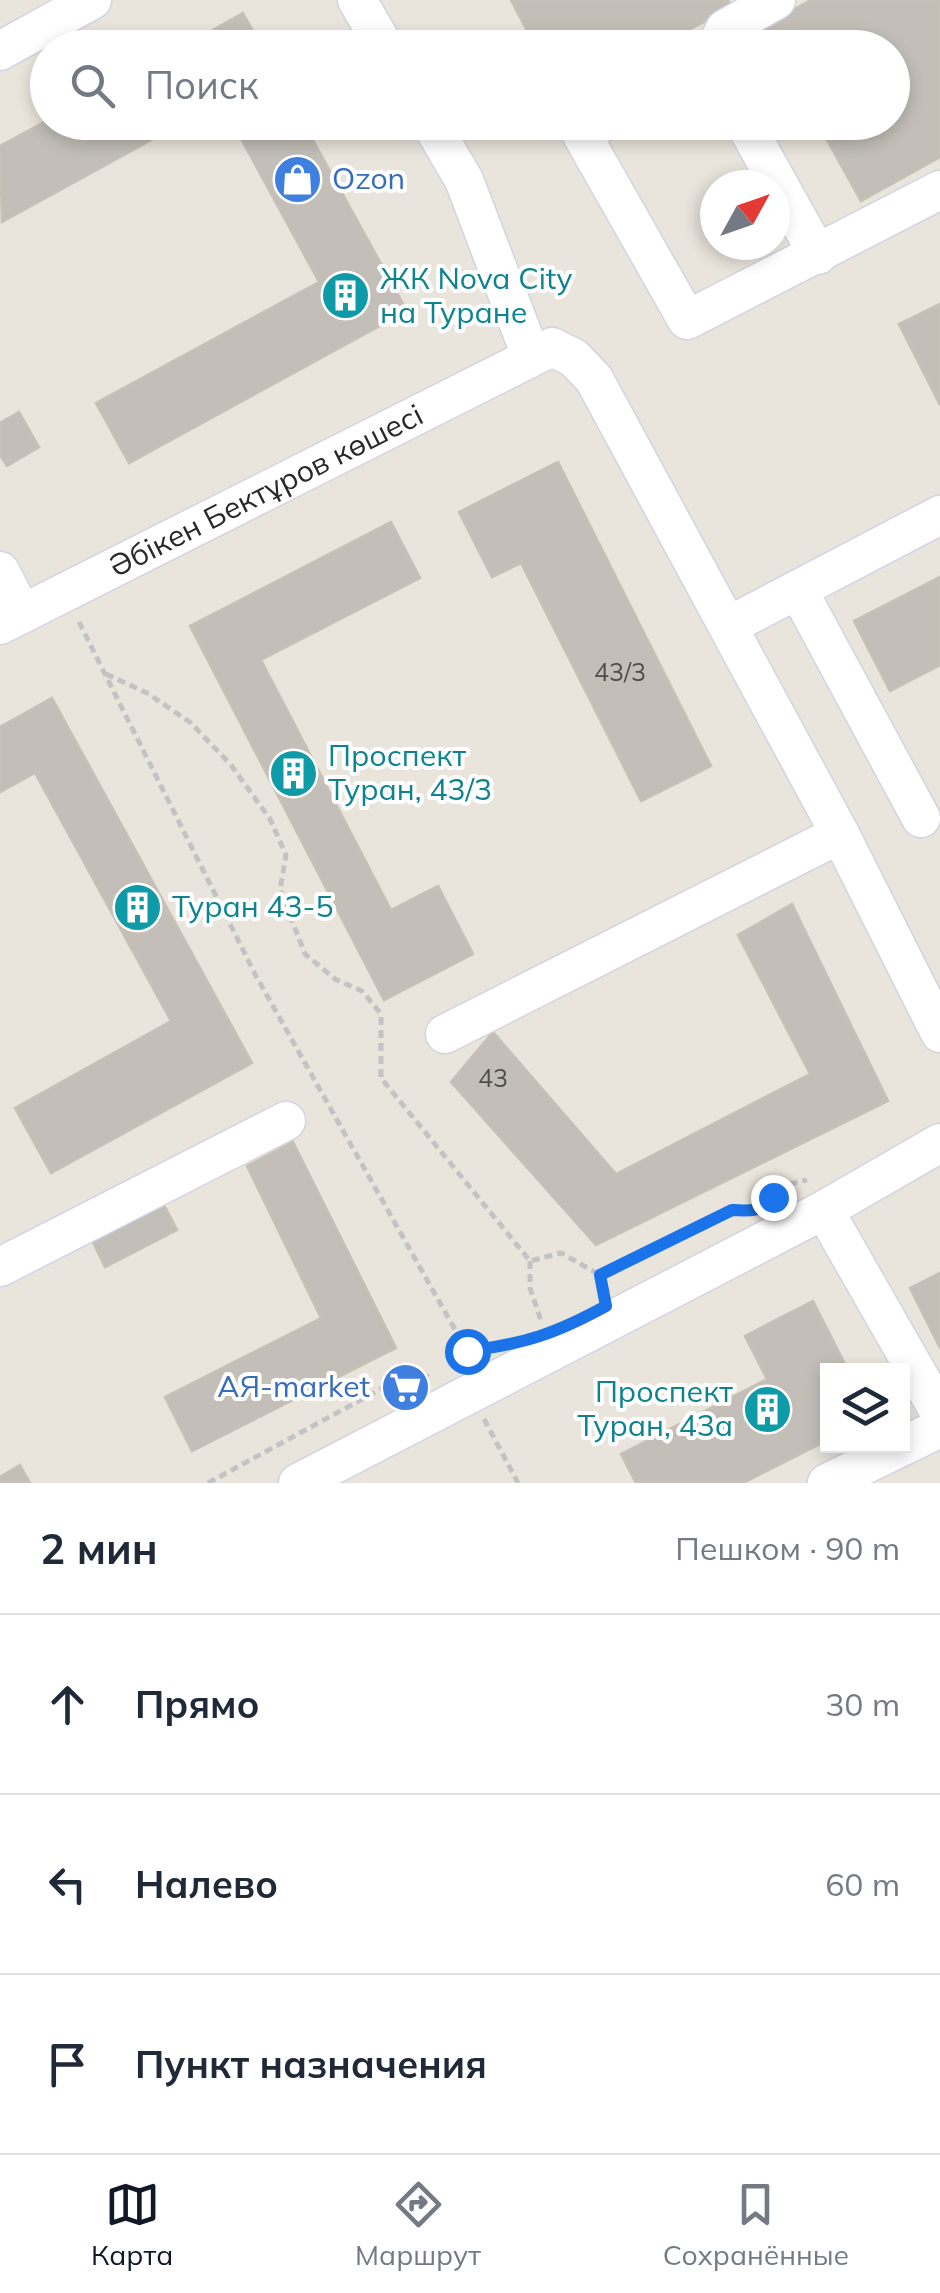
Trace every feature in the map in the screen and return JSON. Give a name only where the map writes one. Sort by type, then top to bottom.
[{"type":"street","points":[[38,30],[92,0]]},
{"type":"street","points":[[357,0],[374,30]]},
{"type":"street","points":[[724,30],[776,0]]},
{"type":"street","points":[[0,51],[30,34]]},
{"type":"street","points":[[441,140],[464,180],[531,356],[552,347],[574,358],[594,380],[840,834],[940,1033]]},
{"type":"street","points":[[585,140],[687,320],[940,190]]},
{"type":"street","points":[[754,140],[818,256]]},
{"type":"street","name":"Әбікен Бектұров көшесі","points":[[11,619],[531,356]]},
{"type":"street","points":[[728,626],[940,515]]},
{"type":"street","points":[[0,571],[11,619]]},
{"type":"street","points":[[798,590],[921,818]]},
{"type":"street","points":[[445,1034],[840,834]]},
{"type":"street","points":[[0,1266],[286,1121]]},
{"type":"street","points":[[298,1483],[457,1382],[824,1210],[940,1144]]},
{"type":"street","points":[[824,1210],[940,1414]]},
{"type":"street","points":[[827,1483],[940,1428]]},
{"type":"path","points":[[65,592],[256,976],[467,1351],[457,1382],[518,1483]]},
{"type":"path","points":[[104,674],[148,693],[191,723],[230,764],[270,819],[286,854],[280,890],[305,954],[334,978],[362,991],[381,1014],[381,1078],[530,1261],[536,1315],[549,1333]]},
{"type":"path","points":[[765,1207],[784,1185],[808,1180],[824,1210]]},
{"type":"path","points":[[600,1275],[732,1210],[754,1211]]},
{"type":"path","points":[[530,1261],[561,1253],[600,1275],[606,1306]]},
{"type":"path","points":[[467,1351],[495,1348]]},
{"type":"path","points":[[208,1483],[412,1372],[432,1379]]},
{"type":"building","points":[[511,0],[728,0],[732,7],[688,30],[527,30]]},
{"type":"building","points":[[811,0],[940,0],[940,157],[861,201],[827,140],[910,140],[910,30],[766,30],[764,26]]},
{"type":"building","points":[[243,13],[252,30],[213,30]]},
{"type":"building","points":[[30,130],[30,140],[151,140],[2,222],[0,146]]},
{"type":"building","name":"ЖК Nova City на Туране","points":[[242,140],[313,140],[407,311],[129,463],[96,403],[319,282]]},
{"type":"building","points":[[940,304],[940,405],[899,324]]},
{"type":"building","points":[[19,412],[39,447],[7,466],[0,455],[0,423]]},
{"type":"building","points":[[558,462],[711,766],[641,801],[521,563],[492,577],[459,512]]},
{"type":"building","name":"Проспект Туран, 43/3","points":[[391,522],[420,578],[261,660],[391,910],[438,886],[473,954],[384,1000],[190,626]]},
{"type":"building","points":[[940,577],[940,665],[890,691],[854,621]]},
{"type":"building","name":"Туран 43-5","points":[[52,698],[252,1063],[51,1173],[15,1108],[171,1021],[35,773],[0,792],[0,727]]},
{"type":"building","points":[[792,904],[888,1101],[596,1245],[451,1082],[493,1032],[616,1174],[810,1074],[738,935]]},
{"type":"building","points":[[293,1142],[396,1348],[192,1451],[165,1397],[321,1318],[247,1166]]},
{"type":"building","points":[[164,1205],[177,1230],[105,1267],[93,1242]]},
{"type":"building","points":[[940,1273],[940,1348],[910,1288]]},
{"type":"building","name":"Проспект Туран, 43а","points":[[813,1301],[844,1363],[820,1363],[820,1444],[743,1483],[636,1483],[621,1454],[767,1379],[745,1336]]},
{"type":"building","points":[[20,1465],[30,1483],[0,1483],[0,1477]]},
{"type":"place","name":"Ozon","points":[[297,179]]},
{"type":"place","name":"ЖК Nova City на Туране","points":[[345,296]]},
{"type":"place","name":"Проспект Туран, 43/3","points":[[293,773]]},
{"type":"place","name":"Туран 43-5","points":[[137,907]]},
{"type":"place","name":"АЯ-market","points":[[405,1387]]},
{"type":"place","name":"Проспект Туран, 43а","points":[[768,1409]]},
{"type":"route","points":[[467,1351],[523,1344],[574,1323],[606,1306],[600,1275],[732,1210],[765,1207],[773,1197]]}]
